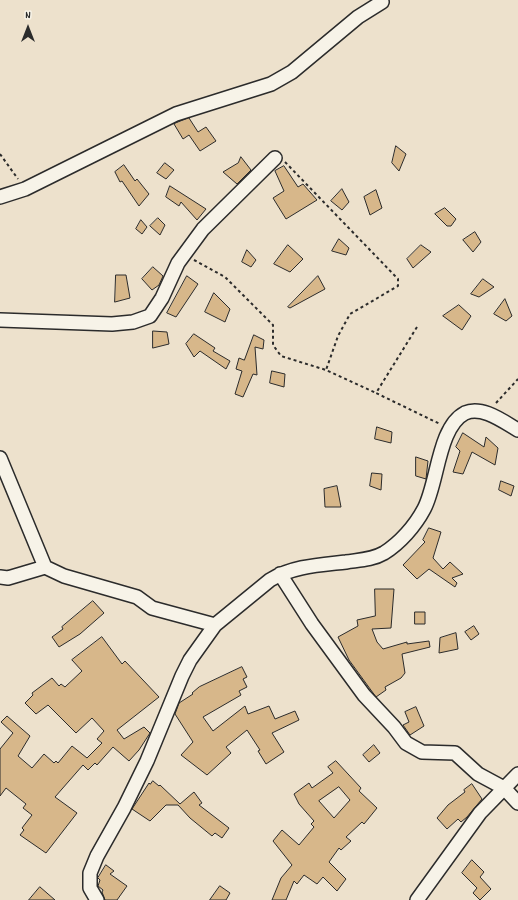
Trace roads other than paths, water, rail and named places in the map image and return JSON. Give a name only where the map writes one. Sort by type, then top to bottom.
[{"type":"street","points":[[0,197],[25,189],[176,114],[271,84],[292,72],[358,17],[382,2]]},
{"type":"street","points":[[0,320],[112,324],[133,322],[150,316],[162,298],[184,254],[203,229],[275,158]]},
{"type":"street","points":[[97,900],[90,888],[90,873],[97,856],[124,808],[147,761],[190,660],[215,625],[270,580],[280,574],[303,567],[372,559],[394,545],[410,530],[424,508],[447,434],[457,420],[466,413],[478,411],[487,413],[518,430]]},
{"type":"street","points":[[0,458],[45,568]]},
{"type":"street","points":[[0,577],[8,578],[45,568],[64,576],[137,597],[152,608],[215,625]]},
{"type":"street","points":[[280,574],[312,624],[364,695],[394,727],[406,743],[422,752],[455,753],[478,774],[504,788],[518,803]]},
{"type":"street","points":[[417,900],[480,813],[518,774]]}]
